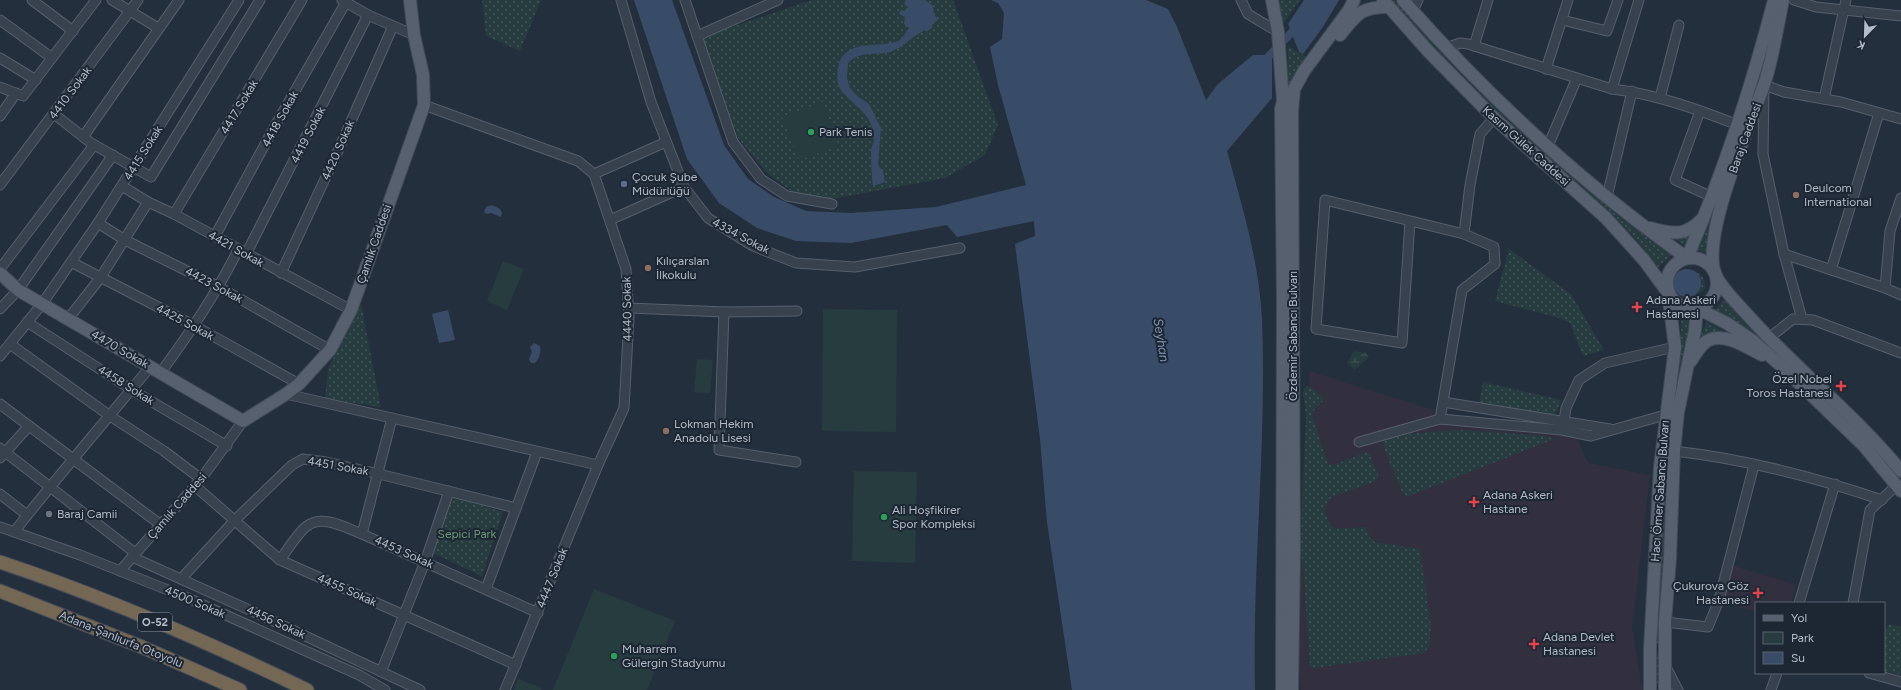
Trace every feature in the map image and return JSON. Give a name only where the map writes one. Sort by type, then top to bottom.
[{"type":"highway","name":"O-52","points":[[0,562],[42,576],[240,657],[307,690]]},
{"type":"highway","name":"Adana-Şanlıurfa Otoyolu","points":[[0,591],[142,647],[240,690]]},
{"type":"main road","name":"Çamlık Caddesi","points":[[243,421],[299,384],[330,350],[351,310],[424,104],[423,75],[414,35],[410,0]]},
{"type":"main road","name":"Özdemir Sabancı Bulvarı","points":[[1272,0],[1288,105],[1294,553],[1292,690]]},
{"type":"main road","name":"Özdemir Sabancı Bulvarı","points":[[1282,690],[1283,299],[1281,109],[1288,105],[1294,89],[1304,71],[1349,10],[1354,0]]},
{"type":"main road","name":"Kasım Gülek Caddesi","points":[[1403,0],[1446,48],[1548,146],[1641,225],[1687,258]]},
{"type":"main road","name":"Baraj Caddesi","points":[[1687,258],[1712,197],[1738,125],[1756,68],[1774,0]]},
{"type":"main road","name":"Baraj Caddesi","points":[[1716,276],[1712,256],[1723,202],[1736,160],[1764,85],[1783,0]]},
{"type":"main road","points":[[1288,105],[1306,77],[1356,16],[1371,7],[1386,4]]},
{"type":"main road","name":"Kasım Gülek Caddesi","points":[[1386,4],[1428,51],[1494,118],[1606,218],[1644,260],[1668,293]]},
{"type":"main road","points":[[1641,225],[1667,232],[1682,233],[1694,227],[1704,216]]},
{"type":"main road","points":[[1716,276],[1717,284],[1712,299],[1706,305],[1697,308],[1680,306],[1668,293],[1666,284],[1667,276],[1671,268],[1677,262],[1687,258],[1700,259],[1707,263],[1734,300],[1769,338],[1857,422],[1901,471]]},
{"type":"main road","name":"4470 Sokak","points":[[0,273],[18,290],[243,421]]},
{"type":"main road","name":"Hacı Ömer Sabancı Bulvarı","points":[[1653,688],[1650,649],[1660,467],[1675,347],[1668,293]]},
{"type":"main road","points":[[1697,308],[1734,328],[1753,341],[1779,364],[1864,446],[1899,488]]},
{"type":"main road","name":"Hacı Ömer Sabancı Bulvarı","points":[[1665,690],[1665,622],[1670,558],[1674,451],[1678,412],[1695,330],[1697,308]]},
{"type":"main road","points":[[1687,366],[1705,342],[1712,338],[1730,340],[1779,364]]},
{"type":"main road","points":[[1650,649],[1665,650]]},
{"type":"street","points":[[32,0],[73,31]]},
{"type":"street","points":[[0,116],[36,80],[96,0]]},
{"type":"street","points":[[112,0],[158,28]]},
{"type":"street","name":"4410 Sokak","points":[[0,185],[138,0]]},
{"type":"street","points":[[83,137],[178,0]]},
{"type":"street","name":"4415 Sokak","points":[[0,356],[42,304],[98,223],[239,0]]},
{"type":"street","points":[[54,114],[94,145],[135,166],[151,177],[260,0]]},
{"type":"street","name":"4417 Sokak","points":[[174,214],[302,0]]},
{"type":"street","name":"4334 Sokak","points":[[621,0],[651,102],[666,142],[684,187],[708,218],[753,246],[796,263],[855,267],[960,248]]},
{"type":"street","points":[[685,0],[734,142],[761,179],[786,196],[832,204]]},
{"type":"street","points":[[697,36],[778,0]]},
{"type":"street","points":[[1241,0],[1248,14],[1278,32]]},
{"type":"street","points":[[1413,11],[1418,0]]},
{"type":"street","points":[[1474,46],[1488,0]]},
{"type":"street","points":[[1546,69],[1568,0]]},
{"type":"street","points":[[1562,20],[1607,31],[1618,0]]},
{"type":"street","points":[[1612,89],[1639,0]]},
{"type":"street","points":[[1794,0],[1816,8],[1901,16]]},
{"type":"street","points":[[1824,99],[1846,0]]},
{"type":"street","points":[[344,1],[368,15],[414,35]]},
{"type":"street","name":"4418 Sokak","points":[[215,236],[344,1]]},
{"type":"street","name":"4419 Sokak","points":[[14,532],[50,486],[74,460],[132,390],[156,369],[195,326],[242,252],[368,15]]},
{"type":"street","points":[[0,20],[52,58]]},
{"type":"street","points":[[1660,98],[1680,25]]},
{"type":"street","name":"4420 Sokak","points":[[281,273],[338,151],[393,26]]},
{"type":"street","points":[[1446,48],[1460,43],[1474,46],[1612,89],[1632,91],[1660,98],[1738,125]]},
{"type":"street","points":[[0,58],[36,80]]},
{"type":"street","points":[[1548,146],[1577,78]]},
{"type":"street","points":[[1802,319],[1784,254],[1763,154],[1764,85],[1784,92],[1824,99],[1901,119]]},
{"type":"street","points":[[0,87],[20,95]]},
{"type":"street","points":[[1608,197],[1632,91]]},
{"type":"street","points":[[424,104],[578,161],[594,174],[666,142]]},
{"type":"street","points":[[1700,111],[1675,180],[1712,197]]},
{"type":"street","points":[[1831,270],[1878,113]]},
{"type":"street","points":[[1464,234],[1470,185],[1480,134],[1494,118]]},
{"type":"street","points":[[0,269],[94,145]]},
{"type":"street","points":[[0,309],[18,290],[113,155]]},
{"type":"street","name":"4440 Sokak","points":[[594,174],[626,269],[629,308],[624,408],[598,465]]},
{"type":"street","name":"4421 Sokak","points":[[122,186],[148,202],[174,214],[351,310]]},
{"type":"street","points":[[610,220],[684,187]]},
{"type":"street","points":[[1885,288],[1890,231],[1901,198]]},
{"type":"street","points":[[1410,221],[1402,343],[1316,329],[1325,200],[1464,234],[1494,247],[1495,264],[1462,290],[1440,419]]},
{"type":"street","points":[[68,319],[101,277],[148,202]]},
{"type":"street","name":"4423 Sokak","points":[[98,223],[125,240],[219,287],[330,350]]},
{"type":"street","points":[[1784,254],[1885,288],[1901,296]]},
{"type":"street","name":"4425 Sokak","points":[[71,262],[195,326],[299,384]]},
{"type":"street","points":[[629,308],[724,312],[797,312]]},
{"type":"street","points":[[724,312],[719,450],[796,462]]},
{"type":"street","points":[[1769,338],[1793,319],[1813,320],[1901,353]]},
{"type":"street","name":"4458 Sokak","points":[[27,322],[132,390],[227,446]]},
{"type":"street","name":"4455 Sokak","points":[[10,344],[110,416],[164,451],[198,483],[234,521],[280,560],[516,665]]},
{"type":"street","points":[[1563,426],[1566,408],[1579,380],[1605,363],[1675,347]]},
{"type":"street","points":[[286,394],[598,465]]},
{"type":"street","points":[[1443,402],[1563,426],[1591,436],[1678,412]]},
{"type":"street","points":[[0,404],[161,525]]},
{"type":"street","points":[[362,534],[379,474],[392,418]]},
{"type":"street","points":[[1359,442],[1440,419],[1563,426]]},
{"type":"street","name":"Çamlık Caddesi","points":[[120,571],[198,483],[227,446],[243,421]]},
{"type":"street","points":[[2,453],[28,426]]},
{"type":"street","points":[[1674,451],[1707,455],[1835,484],[1882,500]]},
{"type":"street","points":[[486,589],[537,452]]},
{"type":"street","name":"4456 Sokak","points":[[2,453],[50,486],[134,555],[181,579],[420,690]]},
{"type":"street","name":"4451 Sokak","points":[[181,579],[234,521],[292,464],[304,460],[326,462],[379,474],[516,508]]},
{"type":"street","name":"4447 Sokak","points":[[505,690],[598,465]]},
{"type":"street","points":[[1665,622],[1708,627],[1719,600],[1754,465]]},
{"type":"street","points":[[1799,602],[1835,484]]},
{"type":"street","points":[[1853,602],[1870,510],[1899,488]]},
{"type":"street","points":[[381,672],[425,562],[449,491]]},
{"type":"street","points":[[0,494],[28,515]]},
{"type":"street","name":"4453 Sokak","points":[[280,560],[306,526],[319,521],[336,524],[362,534],[538,613]]},
{"type":"street","name":"4500 Sokak","points":[[0,527],[120,571],[188,598],[359,675],[385,690]]},
{"type":"street","points":[[1665,665],[1678,690]]},
{"type":"street","points":[[1771,690],[1777,674]]},
{"type":"street","points":[[1873,674],[1901,682]]},
{"type":"shaded area","name":"Adana Askeri Hastane","points":[[1310,371],[1448,415],[1575,434],[1588,463],[1650,475],[1632,627],[1642,690],[1301,690],[1295,653],[1299,528]]},
{"type":"shaded area","name":"Çukurova Göz Hastanesi","points":[[1731,565],[1796,585],[1791,602],[1755,602],[1755,612],[1720,601]]},
{"type":"green space","points":[[482,0],[541,0],[520,51],[486,36]]},
{"type":"green space","points":[[811,0],[953,0],[998,125],[985,155],[945,178],[831,199],[794,193],[766,172],[738,138],[703,37]]},
{"type":"green space","points":[[1279,0],[1300,0],[1283,24]]},
{"type":"green space","points":[[1391,0],[1395,0],[1460,71],[1554,161],[1613,211],[1672,255],[1658,267],[1638,241],[1605,209],[1549,162],[1460,77]]},
{"type":"green space","points":[[1775,13],[1759,82],[1711,229],[1706,253],[1696,250],[1716,204],[1751,104]]},
{"type":"green space","points":[[1288,46],[1306,57],[1294,76],[1290,90],[1287,90]]},
{"type":"green space","name":"Park Tenis","points":[[823,102],[839,146],[799,160],[782,117]]},
{"type":"green space","points":[[1693,231],[1685,246],[1673,237]]},
{"type":"green space","points":[[1509,249],[1571,294],[1604,350],[1583,356],[1570,323],[1556,317],[1495,301]]},
{"type":"green space","points":[[503,261],[524,269],[507,310],[487,301]]},
{"type":"green space","points":[[1689,271],[1700,274],[1705,282],[1704,290],[1693,297],[1685,296]]},
{"type":"green space","points":[[1724,299],[1751,328],[1859,431],[1881,454],[1895,472],[1901,483],[1852,426],[1779,357],[1749,331],[1727,316],[1715,310]]},
{"type":"green space","points":[[361,304],[381,407],[325,399],[328,369]]},
{"type":"green space","points":[[823,309],[897,310],[896,432],[822,431]]},
{"type":"green space","points":[[1681,319],[1693,321],[1676,404],[1673,404],[1680,363]]},
{"type":"green space","points":[[1706,322],[1732,336],[1697,347]]},
{"type":"green space","points":[[1354,351],[1366,353],[1369,357],[1355,370],[1347,363]]},
{"type":"green space","points":[[697,359],[713,360],[710,393],[694,392]]},
{"type":"green space","points":[[1483,382],[1561,400],[1554,418],[1479,403]]},
{"type":"green space","points":[[1307,386],[1311,387],[1323,397],[1324,400],[1315,408],[1312,415],[1328,464],[1334,465],[1366,452],[1370,455],[1378,474],[1378,477],[1374,482],[1332,497],[1328,501],[1325,509],[1328,521],[1334,529],[1366,527],[1370,538],[1375,542],[1420,549],[1431,626],[1429,647],[1424,653],[1315,668],[1310,666],[1301,541],[1306,416],[1303,393]]},
{"type":"green space","points":[[1672,422],[1666,496],[1660,644],[1655,643],[1658,616],[1665,477]]},
{"type":"green space","points":[[1461,430],[1546,436],[1554,439],[1409,496],[1405,496],[1383,446],[1384,439],[1415,433]]},
{"type":"green space","name":"Ali Hoşfikirer Spor Kompleksi","points":[[854,471],[917,472],[915,563],[852,561]]},
{"type":"green space","name":"Sepici Park","points":[[450,496],[503,512],[482,576],[431,552]]},
{"type":"green space","name":"Muharrem Gülergin Stadyumu","points":[[594,589],[675,621],[647,690],[553,690]]},
{"type":"green space","points":[[1888,624],[1901,627],[1901,675],[1885,671],[1885,635]]},
{"type":"green space","points":[[1656,651],[1659,654],[1660,687],[1655,684]]},
{"type":"green space","points":[[518,679],[542,688],[541,690],[514,690]]},
{"type":"water","name":"Seyhan","points":[[634,0],[672,0],[724,145],[748,179],[774,197],[806,211],[851,213],[936,207],[1026,185],[998,85],[990,47],[1002,39],[1004,13],[998,3],[991,0],[1146,0],[1168,9],[1177,27],[1206,100],[1218,84],[1253,55],[1268,55],[1272,58],[1272,98],[1227,151],[1254,255],[1262,319],[1263,412],[1256,597],[1255,690],[1072,690],[1047,522],[1040,439],[1015,244],[1035,236],[1034,221],[957,237],[947,225],[851,243],[796,241],[757,228],[719,203],[687,159]]},
{"type":"water","points":[[906,0],[925,0],[933,6],[934,14],[938,20],[933,24],[932,28],[927,31],[924,30],[893,51],[858,56],[848,63],[847,78],[850,88],[856,95],[869,104],[881,128],[878,165],[883,171],[885,182],[873,186],[871,150],[874,137],[872,128],[866,116],[841,90],[837,76],[840,61],[847,51],[861,46],[893,43],[901,39],[909,28],[904,24],[905,17],[899,14],[901,10],[905,11],[908,7],[904,4]]},
{"type":"water","points":[[1304,0],[1339,0],[1323,27],[1303,54],[1299,52],[1288,24]]},
{"type":"water","points":[[492,205],[500,209],[502,213],[501,217],[491,213],[486,214],[484,212],[486,207]]},
{"type":"water","points":[[1687,269],[1697,273],[1701,283],[1697,293],[1687,297],[1677,293],[1673,283],[1677,273]]},
{"type":"water","points":[[448,310],[455,340],[439,343],[432,314]]},
{"type":"water","points":[[534,343],[540,346],[540,353],[535,363],[531,363],[529,359],[532,352],[530,347]]},
{"type":"waterway","points":[[1262,63],[1299,25]]},
{"type":"place","name":"Park Tenis","points":[[811,132]]},
{"type":"place","name":"Çocuk Şube Müdürlüğü","points":[[624,184]]},
{"type":"place","name":"Deulcom International","points":[[1796,195]]},
{"type":"place","name":"Kılıçarslan İlkokulu","points":[[648,268]]},
{"type":"place","name":"Adana Askeri Hastanesi","points":[[1637,307]]},
{"type":"place","name":"Özel Nobel Toros Hastanesi","points":[[1841,386]]},
{"type":"place","name":"Lokman Hekim Anadolu Lisesi","points":[[666,431]]},
{"type":"place","name":"Adana Askeri Hastane","points":[[1474,502]]},
{"type":"place","name":"Baraj Camii","points":[[49,514]]},
{"type":"place","name":"Ali Hoşfikirer Spor Kompleksi","points":[[884,517]]},
{"type":"place","name":"Çukurova Göz Hastanesi","points":[[1758,593]]},
{"type":"place","name":"Adana Devlet Hastanesi","points":[[1534,644]]},
{"type":"place","name":"Muharrem Gülergin Stadyumu","points":[[614,656]]}]
